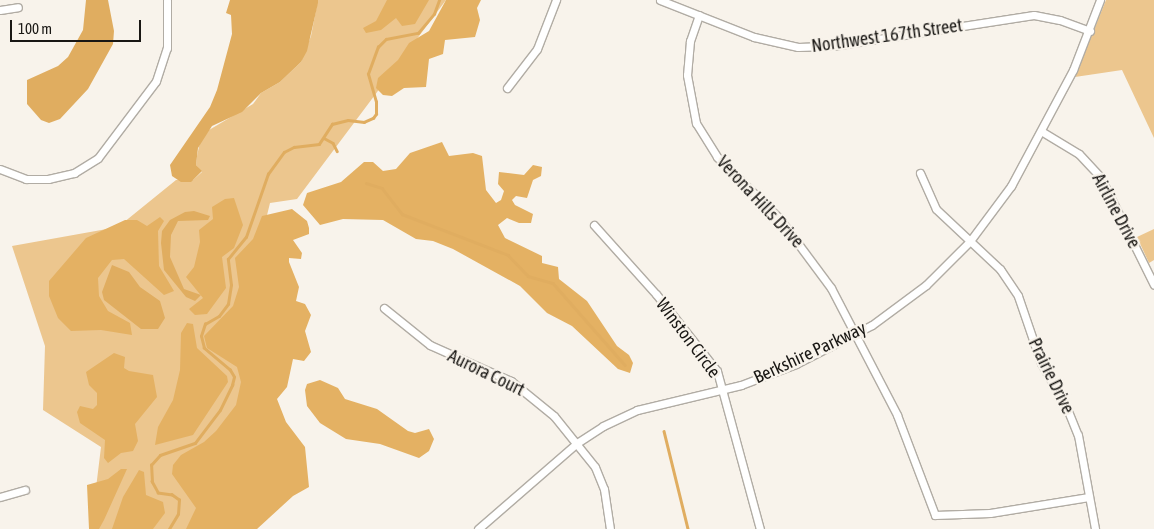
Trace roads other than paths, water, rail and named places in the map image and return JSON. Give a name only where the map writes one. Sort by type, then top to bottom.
[{"type":"street","points":[[0,169],[26,178],[42,180],[66,176],[86,167],[111,142],[156,81],[167,48],[167,0]]},
{"type":"street","points":[[507,88],[537,49],[556,0]]},
{"type":"street","name":"Northwest 167th Street","points":[[660,0],[765,41],[816,48],[1034,15],[1060,20],[1090,31]]},
{"type":"street","name":"Berkshire Parkway","points":[[478,529],[577,444],[603,426],[637,410],[724,390],[774,373],[856,334],[905,302],[970,241],[1011,186],[1041,132],[1090,31],[1100,0]]},
{"type":"street","points":[[0,10],[18,7]]},
{"type":"street","name":"Verona Hills Drive","points":[[699,15],[687,57],[689,98],[696,123],[717,157],[768,206],[806,251],[856,334],[897,415],[935,515],[990,513],[1090,497]]},
{"type":"street","name":"Airline Drive","points":[[1041,132],[1079,154],[1101,178],[1154,285]]},
{"type":"street","name":"Prairie Drive","points":[[920,172],[936,209],[1000,269],[1018,296],[1041,363],[1072,419],[1090,497],[1094,529]]},
{"type":"street","name":"Winston Circle","points":[[594,225],[711,363],[724,390],[760,529]]},
{"type":"street","name":"Aurora Court","points":[[384,308],[430,345],[495,373],[526,392],[554,416],[601,478],[610,529]]},
{"type":"street","points":[[0,496],[25,490]]},
{"type":"waterway","points":[[169,529],[178,514],[179,500],[172,495],[158,493],[152,482],[151,465],[160,455],[195,443],[220,410],[232,385],[234,377],[230,370],[204,348],[201,336],[205,324],[219,316],[228,304],[231,285],[228,259],[246,237],[268,174],[284,152],[294,147],[319,144],[332,124],[348,120],[364,122],[373,118],[376,114],[376,102],[368,74],[378,47],[386,39],[418,33],[434,14],[439,0]]},
{"type":"waterway","points":[[324,138],[333,143],[337,151]]},
{"type":"waterway","points":[[366,183],[382,188],[402,214],[508,255],[528,276],[553,283],[625,365]]},
{"type":"waterway","points":[[664,431],[688,529]]}]
